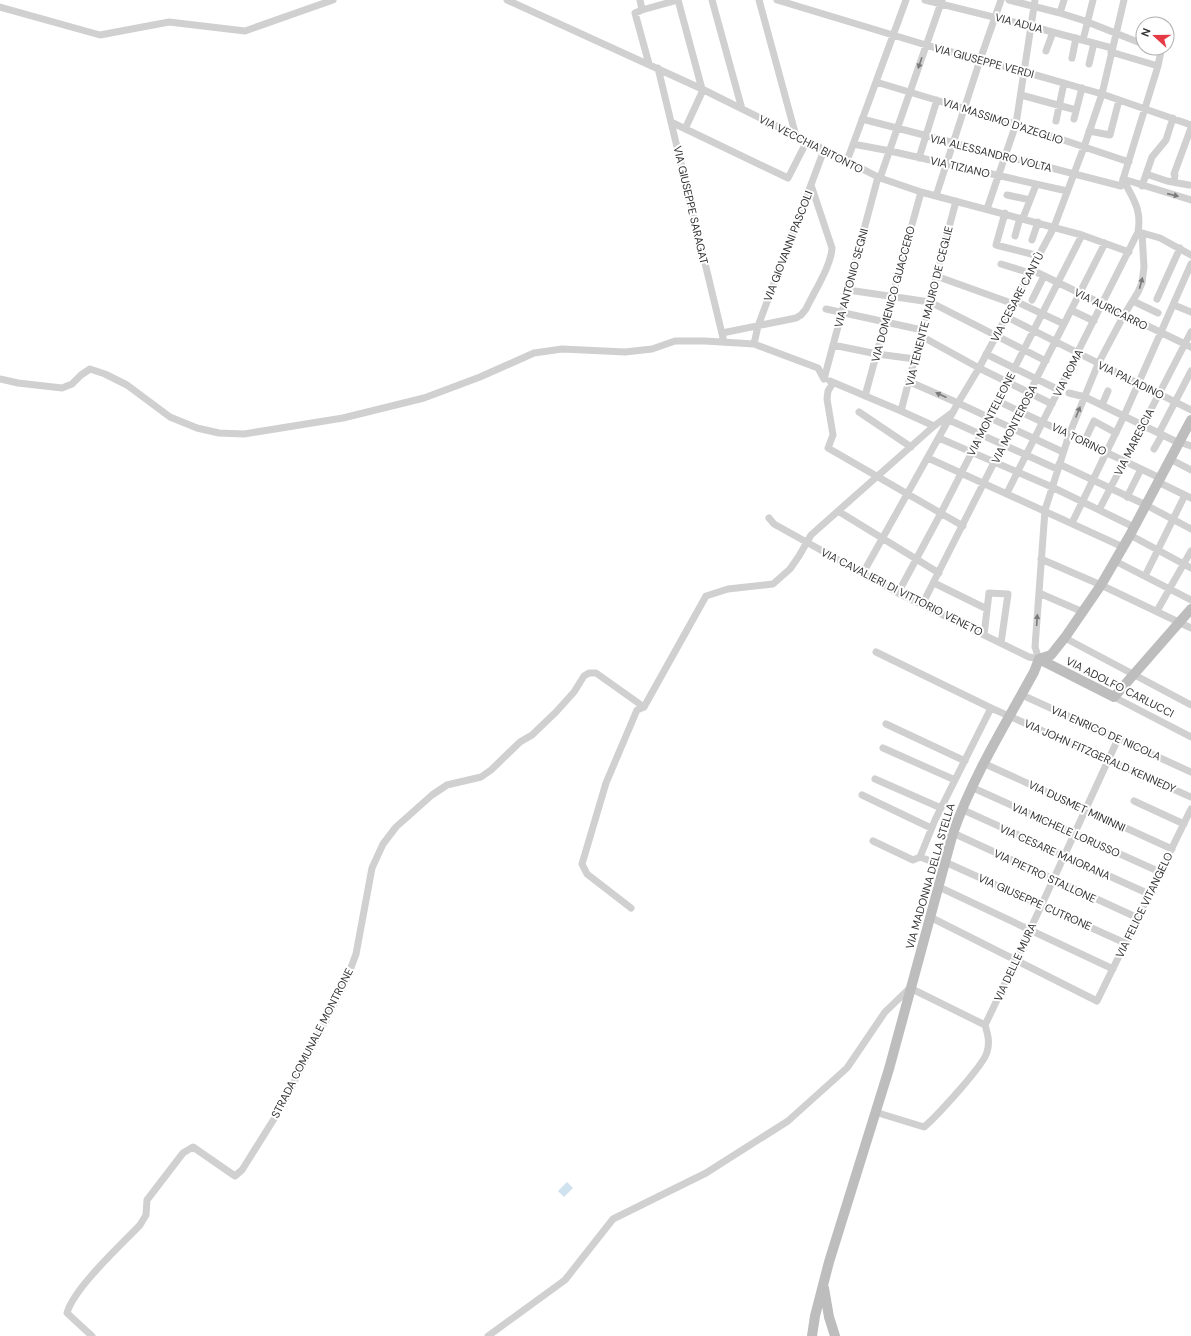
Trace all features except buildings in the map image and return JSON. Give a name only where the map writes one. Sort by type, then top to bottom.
[{"type":"street","points":[[0,7],[100,34],[170,22],[245,31],[333,0]]},
{"type":"street","name":"VIA VECCHIA BITONTO","points":[[507,0],[658,68],[879,178],[921,192],[1038,222],[1082,235],[1129,252]]},
{"type":"street","points":[[640,0],[642,10]]},
{"type":"street","points":[[649,64],[635,13],[678,0],[702,90],[685,129]]},
{"type":"street","points":[[712,0],[742,109]]},
{"type":"street","points":[[759,0],[796,136]]},
{"type":"street","name":"VIA GIUSEPPE VERDI","points":[[777,0],[926,45],[1102,94],[1173,118],[1191,126]]},
{"type":"street","points":[[847,161],[906,0]]},
{"type":"street","name":"VIA ADUA","points":[[925,0],[942,2],[1079,39],[1158,66]]},
{"type":"street","points":[[936,196],[1001,0]]},
{"type":"street","points":[[1009,0],[1035,3],[1135,41]]},
{"type":"street","points":[[1060,13],[1064,0]]},
{"type":"street","points":[[1072,58],[1079,39],[1088,22],[1093,0]]},
{"type":"street","name":"VIA CESARE CANTÙ","points":[[863,574],[979,368],[1054,227],[1102,94],[1121,1]]},
{"type":"street","name":"VIA ANTONIO SEGNI","points":[[824,379],[879,178],[898,129],[942,2]]},
{"type":"street","points":[[987,209],[1016,124],[1025,72],[1030,26],[1035,3]]},
{"type":"street","points":[[1046,51],[1053,32]]},
{"type":"street","points":[[1089,64],[1094,44]]},
{"type":"street","points":[[1160,56],[1122,183],[1138,209],[1144,267],[1142,283],[1098,364],[1069,435],[1045,510],[1035,648],[1039,659],[1051,655],[1065,638],[1101,585],[1132,531],[1191,420]]},
{"type":"street","name":"VIA GIUSEPPE SARAGAT","points":[[658,68],[724,342]]},
{"type":"street","name":"VIA MASSIMO D'AZEGLIO","points":[[876,82],[1016,124],[1129,162]]},
{"type":"street","points":[[1056,121],[1064,83]]},
{"type":"street","points":[[1074,119],[1082,88]]},
{"type":"street","points":[[1021,95],[1076,110]]},
{"type":"street","points":[[918,158],[937,100]]},
{"type":"street","points":[[1089,131],[1110,135],[1118,100]]},
{"type":"street","points":[[1142,186],[1152,157],[1166,140],[1173,118]]},
{"type":"street","name":"VIA ALESSANDRO VOLTA","points":[[862,119],[953,144],[1074,174],[1142,186],[1191,200]]},
{"type":"street","points":[[671,122],[788,178],[807,141]]},
{"type":"street","points":[[1174,182],[1174,174],[1191,126]]},
{"type":"street","name":"VIA TIZIANO","points":[[853,144],[1067,191]]},
{"type":"street","name":"VIA GIOVANNI PASCOLI","points":[[754,344],[758,326],[824,150]]},
{"type":"street","points":[[1146,174],[1167,181],[1189,185]]},
{"type":"street","points":[[722,333],[796,318],[806,309],[832,255],[832,248],[811,184]]},
{"type":"street","points":[[1015,236],[1036,185]]},
{"type":"street","name":"VIA DOMENICO GUACCERO","points":[[865,396],[921,192]]},
{"type":"street","points":[[1007,195],[1030,200]]},
{"type":"street","name":"VIA TENENTE MAURO DE CEGLIE","points":[[902,411],[956,201]]},
{"type":"street","points":[[1004,213],[996,245],[1039,256]]},
{"type":"street","points":[[1032,240],[1038,222]]},
{"type":"street","points":[[1140,232],[1160,238],[1191,255]]},
{"type":"street","name":"VIA ROMA","points":[[1007,493],[1059,390],[1073,371],[1078,354],[1102,303],[1140,232]]},
{"type":"street","name":"VIA MONTELEONE","points":[[898,592],[941,513],[1082,235]]},
{"type":"street","name":"VIA MONTEROSA","points":[[922,605],[1105,243]]},
{"type":"street","points":[[1157,299],[1180,248]]},
{"type":"street","name":"VIA AURICARRO","points":[[1001,264],[1044,276],[1058,282],[1102,303],[1124,316],[1188,345]]},
{"type":"street","points":[[1072,523],[1107,453],[1160,333],[1188,281],[1191,264]]},
{"type":"street","points":[[936,276],[1015,302],[1064,324]]},
{"type":"street","points":[[1032,300],[1044,276]]},
{"type":"street","points":[[848,290],[930,302],[1046,361]]},
{"type":"street","points":[[1132,301],[1158,313]]},
{"type":"street","points":[[1174,305],[1191,312]]},
{"type":"street","points":[[826,309],[885,322],[922,333],[979,368],[1052,404]]},
{"type":"street","points":[[1075,312],[1094,321]]},
{"type":"street","name":"VIA PALADINO","points":[[1007,317],[1191,410]]},
{"type":"street","name":"VIA MARESCIA","points":[[1099,510],[1142,425],[1188,345],[1191,332]]},
{"type":"street","points":[[0,378],[18,383],[62,388],[72,384],[81,374],[90,369],[105,374],[127,386],[170,417],[197,428],[219,433],[244,434],[343,418],[424,398],[480,377],[534,353],[562,349],[625,352],[652,349],[675,341],[724,342],[754,344],[818,368],[824,379],[902,411],[934,426]]},
{"type":"street","points":[[833,345],[877,354],[915,359]]},
{"type":"street","points":[[986,354],[1059,390]]},
{"type":"street","points":[[1154,449],[1191,371]]},
{"type":"street","points":[[910,382],[1063,452]]},
{"type":"street","points":[[833,383],[828,391],[827,399],[833,435],[828,448],[963,526]]},
{"type":"street","points":[[1102,405],[1108,391]]},
{"type":"street","points":[[1070,393],[1085,397],[1160,434],[1191,446]]},
{"type":"street","name":"VIA TORINO","points":[[998,401],[1141,469],[1188,497]]},
{"type":"street","points":[[859,412],[911,447]]},
{"type":"street","points":[[631,908],[587,874],[582,864],[606,783],[637,710],[644,707],[706,596],[728,589],[774,584],[790,569],[800,556],[811,535],[934,426],[953,412]]},
{"type":"street","points":[[949,420],[1026,455],[1058,466],[1110,488],[1191,529]]},
{"type":"street","points":[[1084,442],[1094,421],[1116,433]]},
{"type":"street","points":[[939,438],[1052,487],[1099,510],[1158,550],[1191,568]]},
{"type":"street","points":[[928,458],[1123,546]]},
{"type":"street","points":[[1170,459],[1191,470]]},
{"type":"street","points":[[1128,497],[1141,469]]},
{"type":"street","points":[[1145,576],[1173,519],[1188,497]]},
{"type":"street","points":[[838,512],[939,573]]},
{"type":"street","name":"VIA CAVALIERI DI VITTORIO VENETO","points":[[769,518],[774,524],[922,605],[1029,657],[1039,659]]},
{"type":"street","points":[[1157,611],[1191,551]]},
{"type":"street","points":[[1041,559],[1101,585],[1191,628]]},
{"type":"street","points":[[1115,561],[1191,600]]},
{"type":"street","points":[[934,583],[987,609]]},
{"type":"street","points":[[984,635],[989,593],[1008,594],[1001,643]]},
{"type":"street","points":[[1039,593],[1082,612]]},
{"type":"street","points":[[1114,697],[1191,610]]},
{"type":"street","points":[[1065,638],[1191,705]]},
{"type":"street","name":"VIA JOHN FITZGERALD KENNEDY","points":[[876,652],[991,708],[1191,797]]},
{"type":"street","name":"VIA MADONNA DELLA STELLA","points":[[812,1336],[823,1282],[889,1069],[910,988],[961,809],[983,763],[1022,695],[1039,659]]},
{"type":"street","name":"VIA ADOLFO CARLUCCI","points":[[1039,659],[1191,737]]},
{"type":"street","name":"STRADA COMUNALE MONTRONE","points":[[92,1336],[67,1313],[69,1304],[85,1284],[140,1225],[146,1214],[147,1200],[183,1154],[193,1147],[235,1176],[242,1170],[279,1111],[346,981],[356,954],[372,868],[383,844],[396,827],[432,795],[446,785],[481,777],[491,770],[520,742],[532,735],[556,712],[574,692],[584,676],[589,673],[596,673],[644,707]]},
{"type":"street","name":"VIA ENRICO DE NICOLA","points":[[1022,695],[1191,772]]},
{"type":"street","points":[[920,857],[931,828],[991,708]]},
{"type":"street","points":[[886,724],[965,761]]},
{"type":"street","name":"VIA DELLE MURA","points":[[985,1025],[1118,739]]},
{"type":"street","points":[[883,748],[955,780]]},
{"type":"street","name":"VIA DUSMET MININNI","points":[[983,763],[1172,849]]},
{"type":"street","points":[[876,779],[941,808]]},
{"type":"street","name":"VIA MICHELE LORUSSO","points":[[971,787],[1160,872]]},
{"type":"street","points":[[862,795],[931,828]]},
{"type":"street","points":[[1134,801],[1184,824]]},
{"type":"street","name":"VIA CESARE MAIORANA","points":[[961,809],[1149,894]]},
{"type":"street","name":"VIA FELICE VITANGELO","points":[[1016,961],[1097,1001],[1191,809]]},
{"type":"street","name":"VIA PIETRO STALLONE","points":[[953,833],[1052,880],[1138,918]]},
{"type":"street","name":"VIA GIUSEPPE CUTRONE","points":[[873,841],[913,860],[920,857],[945,864],[1125,943]]},
{"type":"street","points":[[939,887],[1112,968]]},
{"type":"street","points":[[930,917],[1016,961]]},
{"type":"street","points":[[488,1336],[565,1280],[613,1219],[706,1173],[788,1121],[847,1068],[885,1012],[910,988],[985,1025],[989,1040],[987,1054],[956,1094],[924,1127],[875,1112]]},
{"type":"street","points":[[823,1282],[834,1336]]},
{"type":"water","points":[[567,1182],[573,1188],[564,1197],[558,1191]]}]
